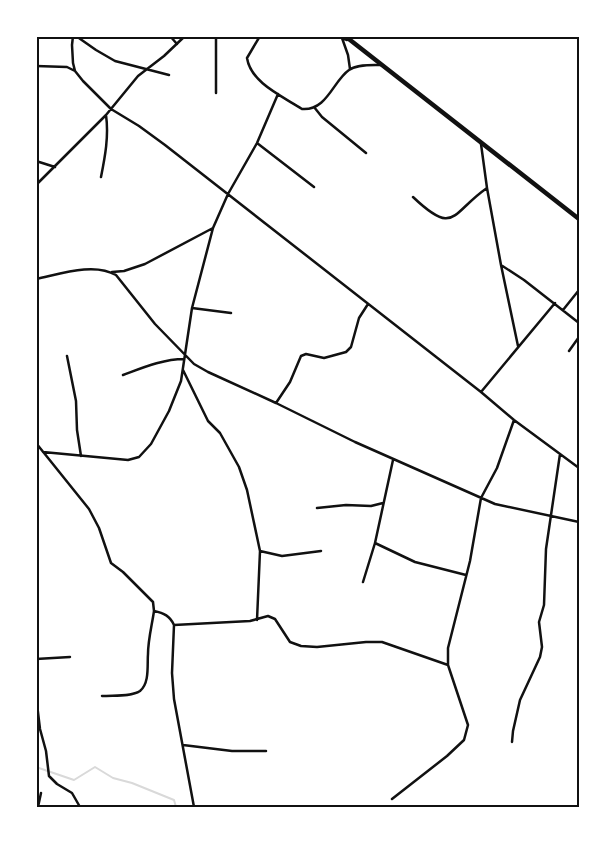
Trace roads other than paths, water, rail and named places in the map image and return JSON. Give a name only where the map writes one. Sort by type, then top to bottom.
[{"type":"main road","points":[[342,37],[354,42],[579,220]]},
{"type":"street","points":[[75,71],[72,45],[74,36],[115,61],[169,74]]},
{"type":"street","points":[[170,36],[177,44]]},
{"type":"street","points":[[36,185],[106,115],[138,76],[185,36]]},
{"type":"street","points":[[216,36],[216,93]]},
{"type":"street","points":[[260,36],[246,58],[248,68],[256,77],[278,94],[302,109],[314,107],[322,102],[350,69],[382,64]]},
{"type":"street","points":[[350,36],[354,42]]},
{"type":"street","points":[[342,37],[350,69]]},
{"type":"street","points":[[36,66],[67,67],[75,71],[111,109],[139,126],[228,194],[481,392],[514,420],[579,468]]},
{"type":"street","points":[[43,452],[128,460],[139,457],[151,444],[169,411],[181,381],[192,308],[213,228],[228,194],[257,143],[278,94]]},
{"type":"street","points":[[314,107],[322,117],[366,153]]},
{"type":"street","points":[[101,177],[108,126],[106,115]]},
{"type":"street","points":[[257,143],[314,188]]},
{"type":"street","points":[[481,144],[501,265],[518,346]]},
{"type":"street","points":[[36,161],[55,167]]},
{"type":"street","points":[[413,197],[435,216],[450,218],[487,188]]},
{"type":"street","points":[[110,272],[124,271],[145,264],[213,228]]},
{"type":"street","points":[[501,265],[555,303],[579,323]]},
{"type":"street","points":[[36,279],[80,270],[97,269],[110,272],[116,275],[155,324],[184,355],[194,364],[208,372],[393,459],[495,504],[579,522]]},
{"type":"street","points":[[563,310],[579,290]]},
{"type":"street","points":[[481,392],[555,303]]},
{"type":"street","points":[[276,403],[290,382],[300,356],[306,354],[324,358],[346,352],[351,347],[359,318],[368,304]]},
{"type":"street","points":[[192,308],[231,313]]},
{"type":"street","points":[[569,351],[579,337]]},
{"type":"street","points":[[67,356],[76,401],[80,456]]},
{"type":"street","points":[[123,375],[161,362],[184,359]]},
{"type":"street","points":[[183,370],[208,421],[220,432],[239,467],[248,490],[260,551],[257,620]]},
{"type":"street","points":[[392,799],[447,756],[464,740],[468,725],[448,665],[448,648],[470,561],[481,498],[497,468],[508,432],[514,420]]},
{"type":"street","points":[[36,444],[89,509],[99,528],[111,563],[153,602],[154,611],[144,686],[140,691],[130,694],[102,696]]},
{"type":"street","points":[[512,742],[512,731],[520,700],[540,656],[542,647],[540,622],[544,605],[546,549],[560,454]]},
{"type":"street","points":[[363,582],[376,543],[393,459]]},
{"type":"street","points":[[317,508],[346,505],[371,506],[383,503]]},
{"type":"street","points":[[376,543],[415,562],[466,575]]},
{"type":"street","points":[[260,551],[282,556],[320,551]]},
{"type":"street","points":[[154,611],[171,618],[174,625],[172,673],[174,699],[194,807]]},
{"type":"street","points":[[174,625],[257,620],[268,616],[275,619],[290,642],[301,646],[317,647],[358,642],[382,642],[448,665]]},
{"type":"street","points":[[36,659],[70,657]]},
{"type":"street","points":[[36,696],[49,776],[57,784],[72,793],[80,807]]},
{"type":"street","points":[[183,745],[232,751],[266,751]]},
{"type":"street","points":[[38,807],[41,793]]},
{"type":"waterway","points":[[36,767],[74,780],[95,767],[113,778],[132,783],[174,800],[176,807]]}]
